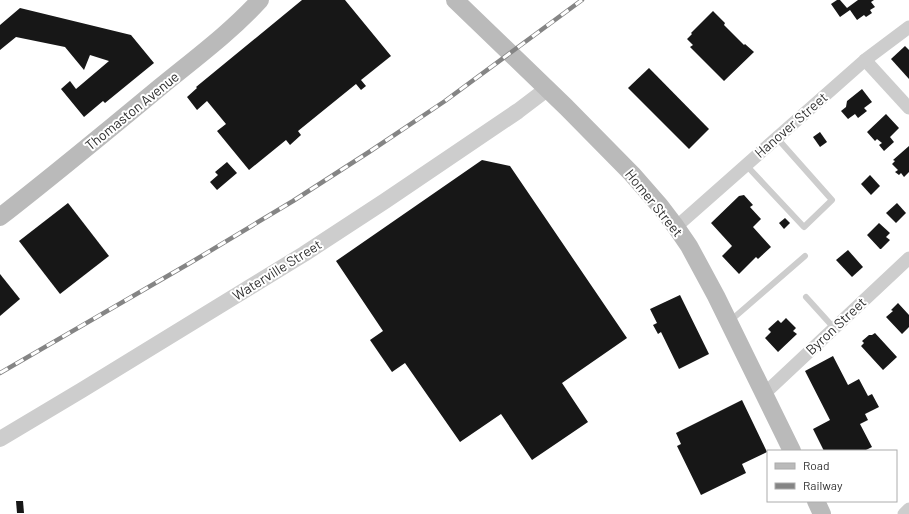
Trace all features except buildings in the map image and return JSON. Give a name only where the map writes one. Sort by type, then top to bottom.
[{"type":"main road","name":"Thomaston Avenue","points":[[0,217],[209,47],[236,24],[260,0]]},
{"type":"main road","name":"Homer Street","points":[[455,0],[566,107],[632,174],[676,227],[702,270],[729,322],[792,450]]},
{"type":"main road","points":[[816,502],[822,514]]},
{"type":"street","name":"Hanover Street","points":[[676,227],[866,60],[909,27]]},
{"type":"street","points":[[866,60],[909,108]]},
{"type":"street","name":"Waterville Street","points":[[0,439],[304,254],[385,201],[518,110],[546,89]]},
{"type":"street","name":"Byron Street","points":[[764,394],[909,258]]},
{"type":"street","points":[[904,514],[909,510]]},
{"type":"lane","points":[[746,165],[804,227],[832,200],[777,138]]},
{"type":"lane","points":[[729,322],[805,256]]},
{"type":"lane","points":[[806,297],[834,328]]},
{"type":"railway","points":[[0,373],[190,263],[293,201],[445,101],[582,0]]}]
